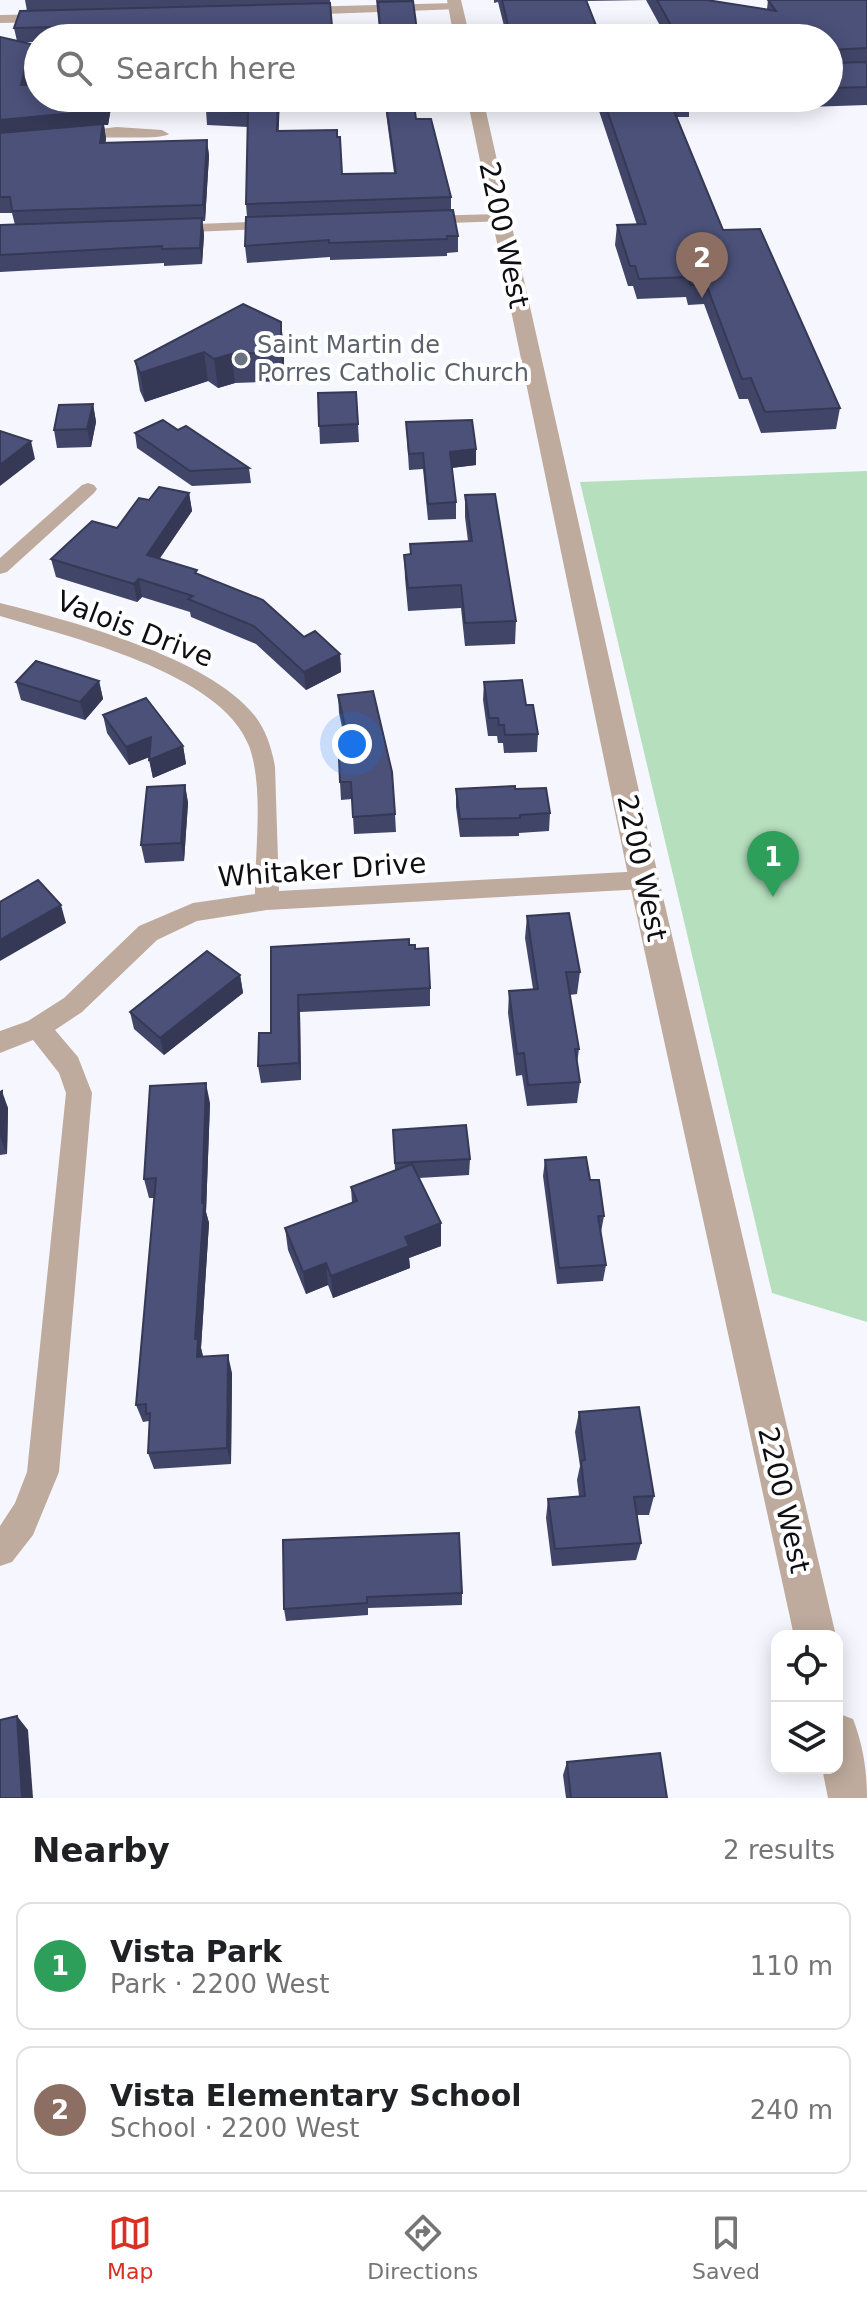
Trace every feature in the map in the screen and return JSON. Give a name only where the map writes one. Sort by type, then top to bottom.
[{"type":"street","points":[[281,12],[455,4],[459,24]]},
{"type":"street","points":[[0,19],[68,18]]},
{"type":"street","name":"2200 West","points":[[478,112],[644,880],[814,1630]]},
{"type":"street","points":[[62,137],[117,131],[162,134]]},
{"type":"street","points":[[412,221],[500,218]]},
{"type":"street","points":[[158,229],[301,225]]},
{"type":"street","points":[[0,568],[88,489]]},
{"type":"street","name":"Valois Drive","points":[[0,609],[159,662],[216,690],[235,706],[252,726],[262,757],[266,792],[267,901]]},
{"type":"street","name":"Whitaker Drive","points":[[0,1042],[37,1028],[73,1005],[148,933],[193,912],[267,901],[644,880]]},
{"type":"street","points":[[7,1543],[33,1504],[48,1441],[79,1093],[77,1081],[62,1055],[37,1028]]},
{"type":"street","points":[[843,1762],[851,1798]]},
{"type":"green space","points":[[867,471],[867,1322],[772,1293],[580,482]]},
{"type":"building","points":[[502,0],[586,0],[595,24],[508,24]]},
{"type":"building","points":[[657,0],[707,0],[776,11],[768,0],[867,0],[867,48],[843,49],[843,24],[670,24]]},
{"type":"building","points":[[413,1],[416,24],[380,24],[378,2]]},
{"type":"building","points":[[330,3],[332,24],[24,24],[24,28],[14,28],[20,11]]},
{"type":"building","points":[[0,37],[24,42],[21,85],[24,85],[24,112],[85,112],[0,120]]},
{"type":"building","points":[[867,62],[867,87],[843,88],[843,63]]},
{"type":"building","points":[[248,112],[278,112],[277,131],[337,130],[342,174],[396,173],[387,112],[415,112],[416,119],[431,119],[451,197],[246,204]]},
{"type":"building","points":[[608,112],[674,112],[723,230],[760,229],[840,408],[765,412],[751,378],[742,379],[706,284],[691,285],[688,277],[639,279],[635,266],[630,266],[617,225],[646,224]]},
{"type":"building","points":[[103,124],[100,143],[207,140],[203,205],[12,211],[10,197],[0,197],[0,133]]},
{"type":"building","points":[[453,210],[458,236],[447,236],[447,239],[329,243],[329,240],[245,246],[246,217]]},
{"type":"building","points":[[202,218],[200,248],[162,249],[162,246],[0,255],[0,225]]},
{"type":"building","points":[[243,304],[281,322],[281,352],[231,354],[214,359],[204,352],[140,373],[135,361]]},
{"type":"building","points":[[356,392],[358,424],[319,426],[318,393]]},
{"type":"building","points":[[93,404],[87,429],[54,430],[59,405]]},
{"type":"building","points":[[163,420],[178,430],[186,426],[249,468],[190,471],[135,433]]},
{"type":"building","points":[[472,420],[476,449],[450,452],[456,502],[428,504],[423,453],[409,454],[406,422]]},
{"type":"building","points":[[0,431],[31,441],[0,465]]},
{"type":"building","points":[[159,487],[189,493],[147,555],[197,570],[195,573],[263,600],[304,637],[315,631],[340,654],[304,672],[254,626],[188,599],[193,596],[139,579],[134,584],[51,559],[92,521],[117,528],[139,498],[149,500]]},
{"type":"building","points":[[495,494],[516,621],[465,623],[461,585],[408,588],[404,555],[411,554],[410,544],[472,541],[465,495]]},
{"type":"building","points":[[36,661],[99,681],[80,702],[16,682]]},
{"type":"building","points":[[522,680],[526,705],[533,705],[538,734],[505,735],[504,725],[499,725],[498,718],[489,718],[484,682]]},
{"type":"building","points":[[373,691],[392,772],[395,814],[353,817],[351,782],[340,782],[339,759],[352,758],[338,695]]},
{"type":"building","points":[[146,698],[183,746],[149,760],[151,737],[126,747],[103,715]]},
{"type":"building","points":[[185,785],[181,843],[141,845],[147,787]]},
{"type":"building","points":[[515,786],[515,789],[546,788],[550,813],[520,815],[520,818],[460,819],[456,789]]},
{"type":"building","points":[[38,880],[61,905],[0,940],[0,902]]},
{"type":"building","points":[[569,913],[580,972],[566,972],[579,1049],[575,1049],[580,1082],[528,1085],[524,1053],[517,1054],[509,991],[538,989],[527,916]]},
{"type":"building","points":[[409,939],[409,945],[415,945],[415,949],[428,948],[430,988],[298,995],[299,1063],[258,1066],[259,1033],[271,1033],[271,947]]},
{"type":"building","points":[[207,951],[240,975],[160,1038],[130,1012]]},
{"type":"building","points":[[206,1083],[204,1203],[195,1339],[198,1339],[197,1357],[228,1355],[227,1448],[148,1453],[150,1413],[146,1414],[146,1404],[136,1405],[156,1178],[144,1179],[150,1086]]},
{"type":"building","points":[[2,1091],[0,1137],[0,1092]]},
{"type":"building","points":[[466,1125],[470,1159],[395,1163],[393,1130]]},
{"type":"building","points":[[586,1157],[590,1180],[599,1180],[604,1216],[598,1216],[606,1265],[559,1268],[545,1160]]},
{"type":"building","points":[[412,1164],[441,1223],[405,1237],[409,1246],[331,1276],[326,1263],[303,1272],[285,1228],[357,1201],[351,1187]]},
{"type":"building","points":[[639,1407],[654,1496],[634,1497],[641,1543],[555,1549],[548,1499],[585,1496],[581,1461],[585,1460],[579,1412]]},
{"type":"building","points":[[459,1533],[462,1593],[367,1597],[367,1603],[284,1609],[283,1540]]},
{"type":"building","points":[[17,1716],[22,1798],[0,1798],[0,1720]]},
{"type":"building","points":[[660,1753],[667,1798],[571,1798],[567,1762]]},
{"type":"place","name":"Vista Elementary School","points":[[702,298]]},
{"type":"place","name":"Saint Martin de Porres Catholic Church","points":[[241,359]]},
{"type":"place","name":"Vista Park","points":[[773,897]]}]
